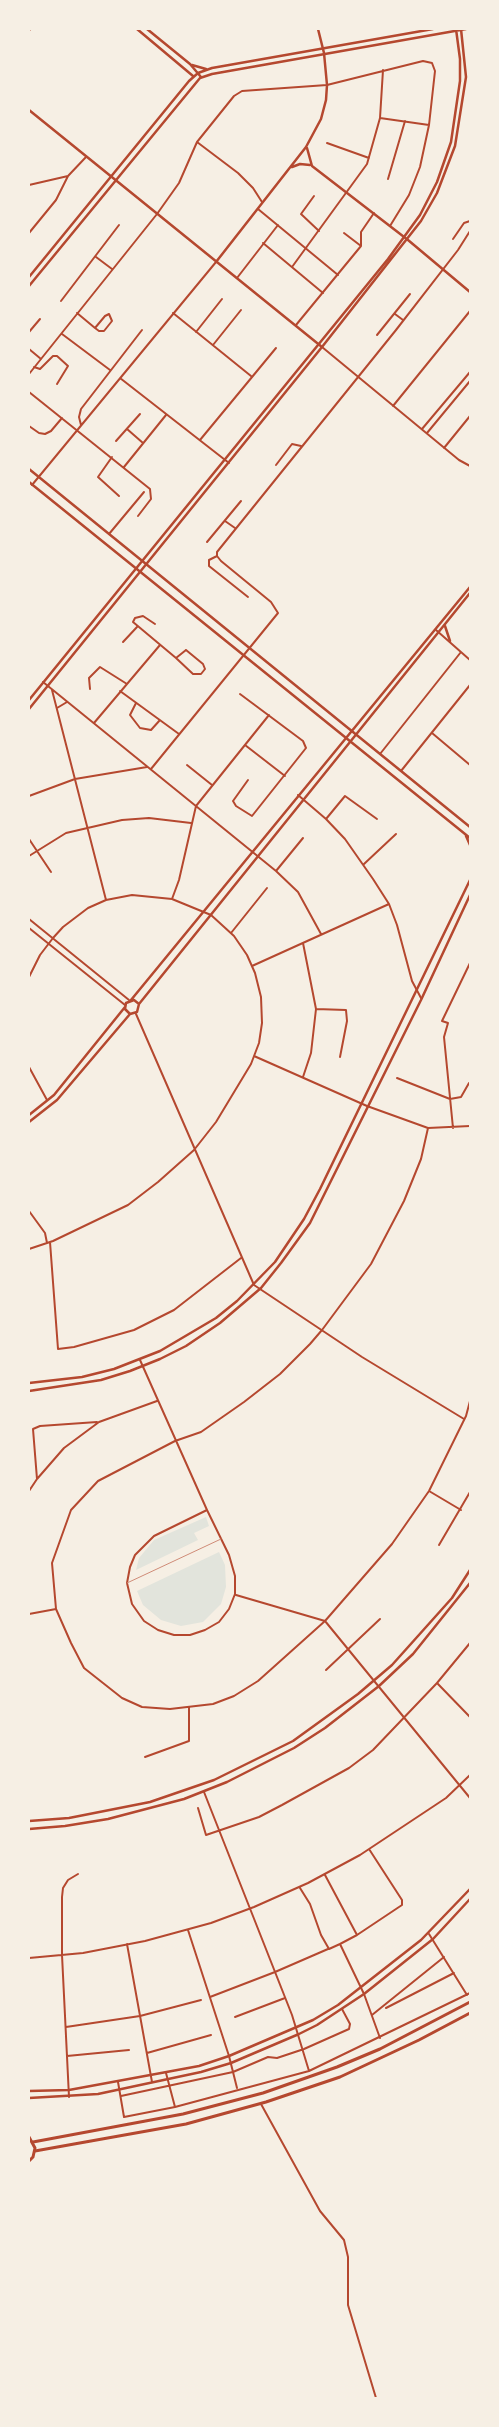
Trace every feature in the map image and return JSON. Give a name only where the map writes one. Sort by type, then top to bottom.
[{"type":"highway","points":[[33,2142],[183,2114],[263,2093],[337,2067],[380,2049],[470,2002]]},
{"type":"highway","points":[[35,2150],[186,2124],[261,2104],[348,2073],[419,2040],[470,2013]]},
{"type":"highway","points":[[29,2137],[33,2142],[35,2150],[29,2161]]},
{"type":"main road","points":[[137,29],[186,68],[196,80]]},
{"type":"main road","points":[[147,29],[190,64],[201,77]]},
{"type":"main road","points":[[216,262],[306,147],[321,119],[326,100],[327,86],[324,53],[318,29]]},
{"type":"main road","points":[[29,278],[193,76],[207,70],[433,29]]},
{"type":"main road","points":[[29,708],[408,240],[437,193],[455,146],[466,78],[461,29]]},
{"type":"main road","points":[[29,286],[196,80],[201,77],[324,53],[466,29]]},
{"type":"main road","points":[[29,700],[404,237],[438,182],[451,142],[460,81],[460,59],[456,30]]},
{"type":"main road","points":[[190,64],[207,70]]},
{"type":"main road","points":[[186,68],[189,81]]},
{"type":"main road","points":[[29,110],[322,347]]},
{"type":"main road","points":[[306,147],[312,166]]},
{"type":"main road","points":[[290,167],[300,164],[312,166],[408,240],[470,292]]},
{"type":"main road","points":[[29,469],[470,828]]},
{"type":"main road","points":[[30,483],[470,838]]},
{"type":"main road","points":[[29,1115],[48,1101],[92,1050],[203,910],[470,587]]},
{"type":"main road","points":[[125,1006],[126,1011],[130,1014],[136,1014],[140,1008],[139,1004],[352,742],[470,593]]},
{"type":"main road","points":[[445,626],[450,641]]},
{"type":"main road","points":[[465,834],[470,844]]},
{"type":"main road","points":[[29,1383],[82,1377],[140,1360],[185,1338],[216,1318],[254,1285],[275,1262],[304,1219],[470,880]]},
{"type":"main road","points":[[29,1391],[101,1380],[142,1366],[186,1346],[220,1323],[261,1288],[286,1257],[310,1222],[422,1000],[470,896]]},
{"type":"main road","points":[[130,1000],[139,1004]]},
{"type":"main road","points":[[29,1122],[66,1091],[130,1014]]},
{"type":"main road","points":[[29,1821],[69,1818],[150,1802],[214,1780],[293,1741],[326,1718],[392,1665],[452,1598],[470,1570]]},
{"type":"main road","points":[[29,1829],[65,1826],[108,1819],[204,1792],[294,1748],[325,1728],[379,1686],[412,1654],[470,1583]]},
{"type":"main road","points":[[29,2091],[69,2090],[199,2066],[229,2056],[296,2028],[313,2020],[361,1987],[428,1934],[470,1889]]},
{"type":"main road","points":[[29,2098],[98,2094],[201,2072],[231,2063],[299,2034],[364,1994],[433,1939],[470,1899]]},
{"type":"street","points":[[29,374],[157,214],[179,183],[197,142],[234,96],[242,91],[327,86],[423,61],[432,63],[435,71],[429,125],[416,181],[390,226]]},
{"type":"street","points":[[292,267],[360,175],[369,158],[380,118],[383,70]]},
{"type":"street","points":[[380,118],[429,125]]},
{"type":"street","points":[[388,179],[405,121]]},
{"type":"street","points":[[197,142],[238,173],[253,188],[262,202]]},
{"type":"street","points":[[327,143],[369,158]]},
{"type":"street","points":[[29,233],[56,200],[68,176],[86,157]]},
{"type":"street","points":[[29,185],[68,176]]},
{"type":"street","points":[[314,196],[301,214],[319,231]]},
{"type":"street","points":[[258,208],[338,274]]},
{"type":"street","points":[[295,326],[361,246],[361,232],[374,214]]},
{"type":"street","points":[[453,239],[464,223],[470,221]]},
{"type":"street","points":[[61,301],[119,225]]},
{"type":"street","points":[[237,278],[278,225]]},
{"type":"street","points":[[217,556],[217,552],[235,528],[404,320],[470,231]]},
{"type":"street","points":[[344,233],[361,246]]},
{"type":"street","points":[[263,243],[323,293]]},
{"type":"street","points":[[95,256],[112,269]]},
{"type":"street","points":[[30,483],[38,477],[216,262]]},
{"type":"street","points":[[377,335],[410,294]]},
{"type":"street","points":[[196,332],[222,299]]},
{"type":"street","points":[[213,345],[241,310]]},
{"type":"street","points":[[393,406],[470,311]]},
{"type":"street","points":[[77,313],[95,328],[101,332],[112,321],[112,316],[106,315],[95,328]]},
{"type":"street","points":[[173,313],[251,376]]},
{"type":"street","points":[[395,314],[404,320]]},
{"type":"street","points":[[29,332],[40,319]]},
{"type":"street","points":[[81,425],[79,417],[81,409],[142,330]]},
{"type":"street","points":[[61,333],[110,370]]},
{"type":"street","points":[[322,347],[444,448],[470,466]]},
{"type":"street","points":[[200,440],[276,348]]},
{"type":"street","points":[[29,349],[41,359]]},
{"type":"street","points":[[34,368],[40,369],[52,356],[57,356],[68,366],[57,384]]},
{"type":"street","points":[[422,429],[470,372]]},
{"type":"street","points":[[120,377],[228,463]]},
{"type":"street","points":[[427,434],[470,381]]},
{"type":"street","points":[[29,392],[112,457],[151,492],[151,499],[138,516]]},
{"type":"street","points":[[116,441],[140,414]]},
{"type":"street","points":[[124,467],[166,415]]},
{"type":"street","points":[[444,448],[470,416]]},
{"type":"street","points":[[29,426],[39,433],[45,434],[51,431],[62,418]]},
{"type":"street","points":[[127,429],[143,443]]},
{"type":"street","points":[[276,465],[292,444],[301,446]]},
{"type":"street","points":[[112,457],[98,477],[119,496]]},
{"type":"street","points":[[109,534],[144,492]]},
{"type":"street","points":[[207,542],[241,501]]},
{"type":"street","points":[[225,521],[235,528]]},
{"type":"street","points":[[217,556],[209,560],[210,566],[248,597]]},
{"type":"street","points":[[151,769],[276,616],[277,610],[271,602],[217,556]]},
{"type":"street","points":[[155,624],[146,617],[139,617],[133,621],[136,627],[160,644],[176,658],[196,675],[201,674],[205,669],[203,664],[188,651],[183,651],[176,658]]},
{"type":"street","points":[[124,642],[136,627]]},
{"type":"street","points":[[436,630],[470,660]]},
{"type":"street","points":[[94,723],[160,644]]},
{"type":"street","points":[[380,754],[461,652]]},
{"type":"street","points":[[90,689],[89,678],[100,666],[127,684]]},
{"type":"street","points":[[43,682],[48,684],[52,690],[276,871],[298,892],[321,934]]},
{"type":"street","points":[[402,772],[470,685]]},
{"type":"street","points":[[52,690],[106,900]]},
{"type":"street","points":[[120,691],[180,734]]},
{"type":"street","points":[[240,694],[306,745],[304,752],[252,816],[233,802],[248,780]]},
{"type":"street","points":[[57,708],[67,702]]},
{"type":"street","points":[[136,703],[130,715],[140,728],[151,730],[160,720]]},
{"type":"street","points":[[172,899],[179,880],[196,806],[269,715]]},
{"type":"street","points":[[432,733],[470,765]]},
{"type":"street","points":[[245,745],[285,776]]},
{"type":"street","points":[[187,765],[212,785]]},
{"type":"street","points":[[29,796],[75,779],[148,767]]},
{"type":"street","points":[[298,795],[326,819],[364,864],[388,904],[397,925],[416,992],[422,1000]]},
{"type":"street","points":[[326,819],[345,796],[377,820]]},
{"type":"street","points":[[29,856],[36,850],[66,834],[87,828],[140,818],[164,819],[191,824]]},
{"type":"street","points":[[364,864],[396,834]]},
{"type":"street","points":[[276,871],[303,838]]},
{"type":"street","points":[[29,839],[51,872]]},
{"type":"street","points":[[231,933],[267,888]]},
{"type":"street","points":[[29,977],[53,938],[75,917],[106,900],[132,895],[172,899],[203,910],[211,915],[231,933],[247,955],[261,997],[262,1023],[259,1043],[254,1056],[232,1098],[194,1150],[158,1182],[128,1205],[48,1243],[29,1249]]},
{"type":"street","points":[[252,966],[388,904]]},
{"type":"street","points":[[29,918],[130,1000]]},
{"type":"street","points":[[29,928],[125,1006]]},
{"type":"street","points":[[302,1078],[311,1053],[316,1009],[303,943]]},
{"type":"street","points":[[453,1128],[444,1037],[448,1023],[442,1021],[470,963]]},
{"type":"street","points":[[316,1009],[346,1010],[347,1021],[340,1057]]},
{"type":"street","points":[[136,1014],[254,1285],[362,1357],[464,1419]]},
{"type":"street","points":[[254,1056],[367,1106],[428,1128],[470,1126]]},
{"type":"street","points":[[29,1067],[48,1101]]},
{"type":"street","points":[[397,1078],[450,1100],[461,1097],[469,1083]]},
{"type":"street","points":[[428,1128],[421,1159],[404,1201],[371,1264],[322,1330],[280,1374],[244,1402],[201,1432],[175,1441],[98,1481],[71,1510],[52,1563],[56,1609],[70,1643],[84,1668],[122,1698],[142,1707],[170,1709],[213,1704],[234,1696],[258,1681],[325,1620],[392,1544],[429,1491],[464,1419],[470,1401]]},
{"type":"street","points":[[29,1211],[45,1233],[48,1243],[58,1349],[74,1348],[134,1330],[174,1310],[242,1258]]},
{"type":"street","points":[[140,1360],[175,1441],[229,1555],[235,1576],[235,1594],[229,1609],[219,1622],[205,1630],[190,1635],[174,1635],[158,1630],[144,1621],[137,1613],[130,1599],[127,1583],[130,1567],[135,1555],[144,1544],[165,1529],[207,1510]]},
{"type":"street","points":[[37,1479],[33,1429],[40,1426],[99,1422],[157,1401]]},
{"type":"street","points":[[29,1491],[64,1448],[99,1422]]},
{"type":"street","points":[[429,1491],[461,1510]]},
{"type":"street","points":[[439,1545],[470,1492]]},
{"type":"street","points":[[235,1594],[325,1620],[470,1798]]},
{"type":"street","points":[[29,1614],[56,1609]]},
{"type":"street","points":[[326,1670],[380,1619]]},
{"type":"street","points":[[198,1808],[206,1835],[259,1817],[349,1768],[373,1750],[437,1683],[470,1644]]},
{"type":"street","points":[[437,1683],[470,1717]]},
{"type":"street","points":[[145,1756],[189,1741],[189,1707]]},
{"type":"street","points":[[29,1958],[62,1955],[127,1944],[188,1930],[250,1909],[325,1875],[369,1849],[460,1786],[470,1775]]},
{"type":"street","points":[[204,1792],[299,2034],[309,2071]]},
{"type":"street","points":[[210,1996],[275,1972],[340,1944],[402,1905],[402,1900],[369,1849]]},
{"type":"street","points":[[69,2097],[62,1955],[63,1888],[68,1880],[78,1874]]},
{"type":"street","points":[[325,1875],[357,1935]]},
{"type":"street","points":[[300,1887],[310,1904],[321,1935],[329,1949]]},
{"type":"street","points":[[188,1930],[229,2056],[237,2089]]},
{"type":"street","points":[[118,2082],[124,2116],[175,2107],[309,2071],[380,2038],[469,1994],[428,1934]]},
{"type":"street","points":[[127,1944],[152,2082]]},
{"type":"street","points":[[340,1944],[364,1994],[380,2038]]},
{"type":"street","points":[[372,2016],[444,1957]]},
{"type":"street","points":[[381,2010],[454,1973]]},
{"type":"street","points":[[234,2017],[285,1998]]},
{"type":"street","points":[[66,2027],[140,2016],[201,2000]]},
{"type":"street","points":[[121,2096],[233,2072],[268,2057],[277,2058],[304,2049],[349,2029],[350,2024],[342,2009]]},
{"type":"street","points":[[147,2053],[211,2035]]},
{"type":"street","points":[[67,2056],[129,2050]]},
{"type":"street","points":[[166,2073],[175,2107]]},
{"type":"street","points":[[261,2104],[320,2211],[344,2240],[348,2257],[348,2305],[376,2398]]},
{"type":"shaded area","points":[[206,1517],[209,1526],[194,1533],[198,1540],[136,1570],[139,1558],[154,1540]]},
{"type":"shaded area","points":[[219,1552],[225,1565],[226,1587],[221,1604],[203,1622],[181,1626],[161,1620],[143,1605],[137,1591]]},
{"type":"tram line","points":[[127,1583],[221,1539]]}]
